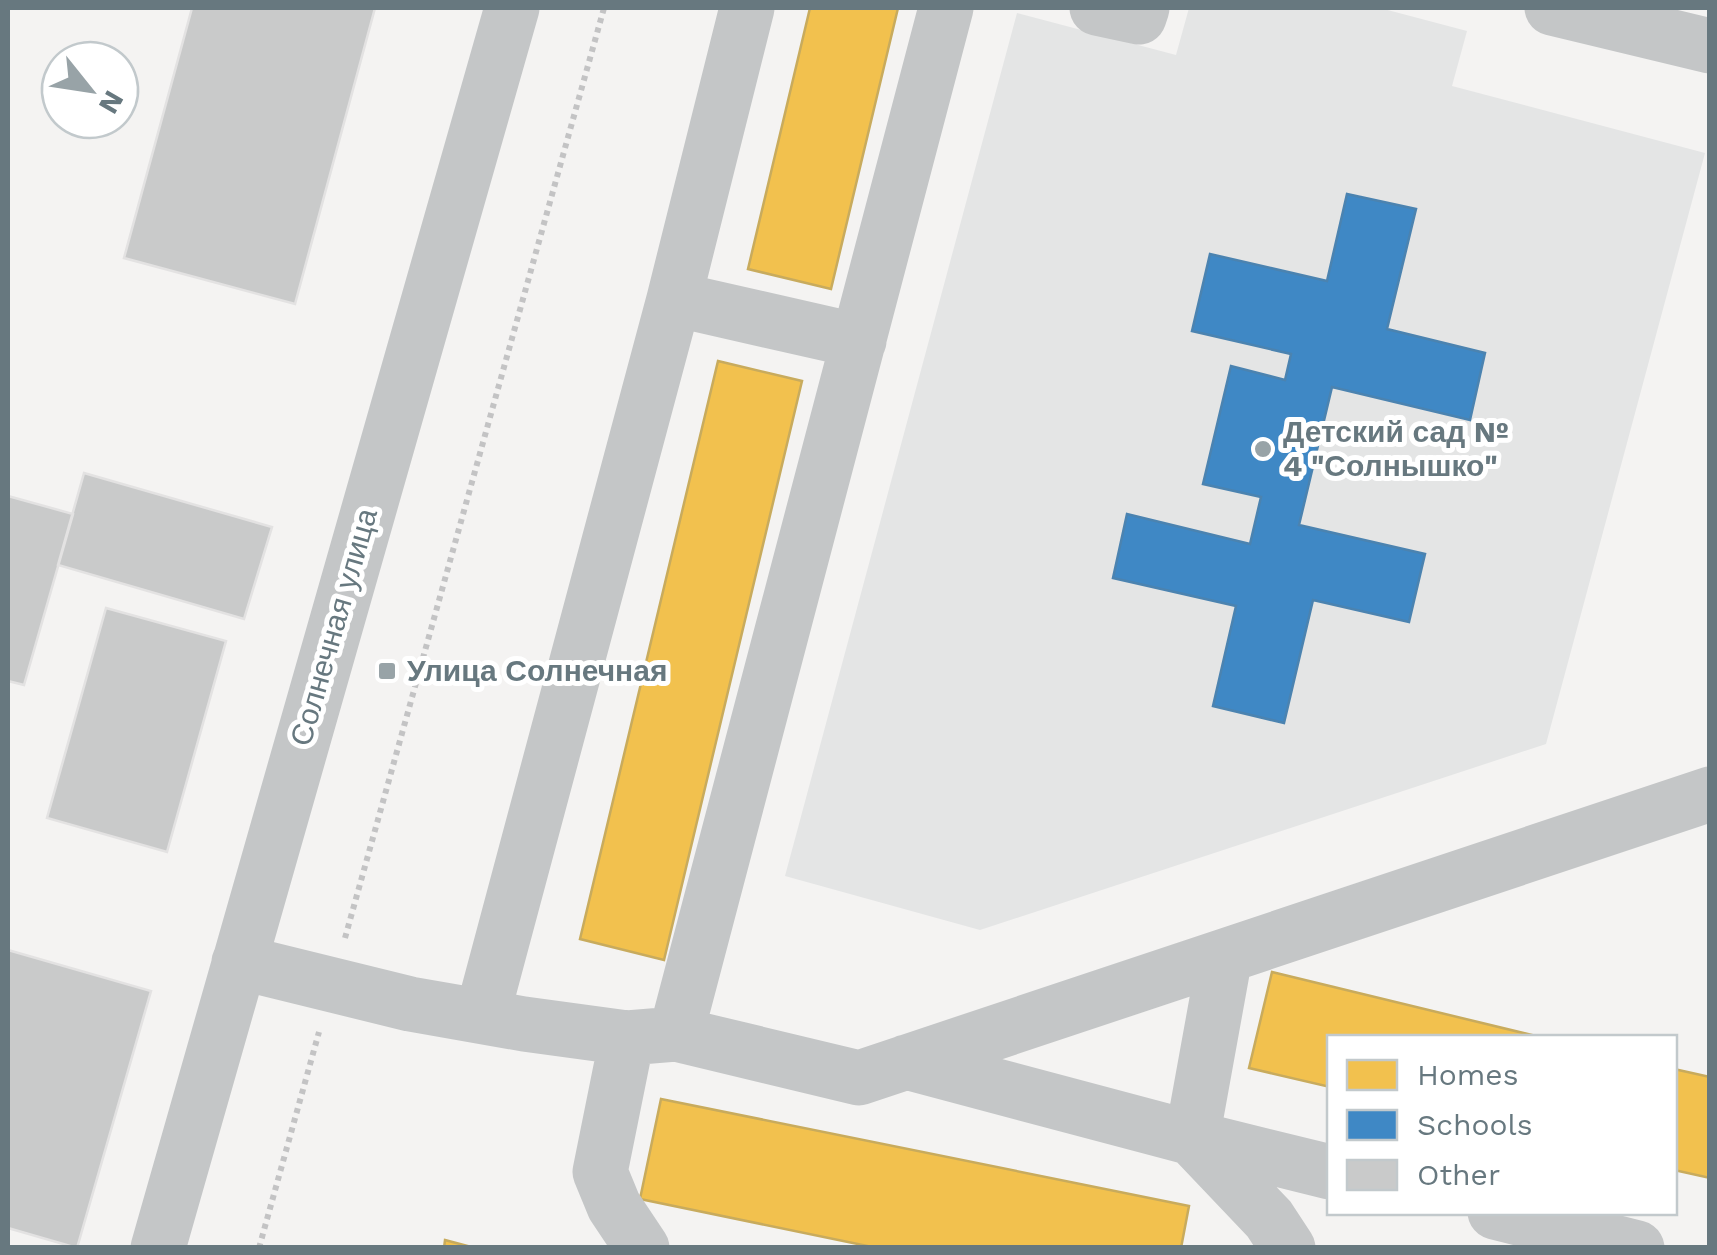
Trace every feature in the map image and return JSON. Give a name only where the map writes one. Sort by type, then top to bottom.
[{"type":"street","name":"Солнечная улица","points":[[158,1248],[512,8]]},
{"type":"street","points":[[482,1016],[674,299],[747,8]]},
{"type":"street","points":[[642,1248],[614,1206],[600,1172],[652,1036],[859,341],[946,8]]},
{"type":"street","points":[[1097,8],[1139,17],[1142,8]]},
{"type":"street","points":[[1552,8],[1710,46]]},
{"type":"street","points":[[674,299],[859,341]]},
{"type":"street","points":[[239,962],[410,1004],[652,1036],[858,1078],[1710,794]]},
{"type":"street","points":[[1192,1138],[1224,956]]},
{"type":"street","points":[[906,1062],[1327,1171]]},
{"type":"street","points":[[1192,1138],[1269,1219],[1288,1248]]},
{"type":"street","points":[[1507,1215],[1637,1248]]},
{"type":"path","points":[[259,1248],[604,8]]},
{"type":"shaded area","name":"Детский сад № 4 \"Солнышко\"","points":[[1189,8],[1380,8],[1467,31],[1452,86],[1705,153],[1546,744],[980,930],[785,876],[1017,13],[1176,55]]},
{"type":"building: Homes","points":[[810,8],[898,8],[831,289],[748,269]]},
{"type":"building: Homes","points":[[718,361],[802,381],[664,960],[580,939]]},
{"type":"building: Homes","points":[[1272,972],[1532,1035],[1327,1035],[1327,1086],[1249,1068]]},
{"type":"building: Homes","points":[[1677,1070],[1710,1077],[1710,1178],[1677,1171]]},
{"type":"building: Homes","points":[[661,1099],[1189,1206],[1181,1248],[877,1248],[640,1199]]},
{"type":"building: Homes","points":[[445,1240],[475,1248],[444,1248]]},
{"type":"building: Schools","points":[[1347,194],[1416,209],[1387,329],[1485,353],[1470,420],[1332,387],[1299,525],[1425,554],[1409,622],[1313,600],[1284,723],[1213,706],[1236,606],[1113,578],[1127,514],[1250,544],[1261,497],[1203,484],[1231,366],[1285,380],[1291,354],[1192,331],[1210,254],[1327,281]]},
{"type":"building: Other","points":[[192,8],[375,8],[295,304],[124,258]]},
{"type":"building: Other","points":[[84,473],[272,527],[244,619],[58,565]]},
{"type":"building: Other","points":[[8,496],[73,514],[24,685],[8,681]]},
{"type":"building: Other","points":[[106,608],[226,641],[167,852],[47,818]]},
{"type":"building: Other","points":[[8,950],[151,991],[77,1248],[8,1228]]},
{"type":"place","name":"Детский сад № 4 \"Солнышко\"","points":[[1263,449]]},
{"type":"place","name":"Улица Солнечная","points":[[387,671]]}]
